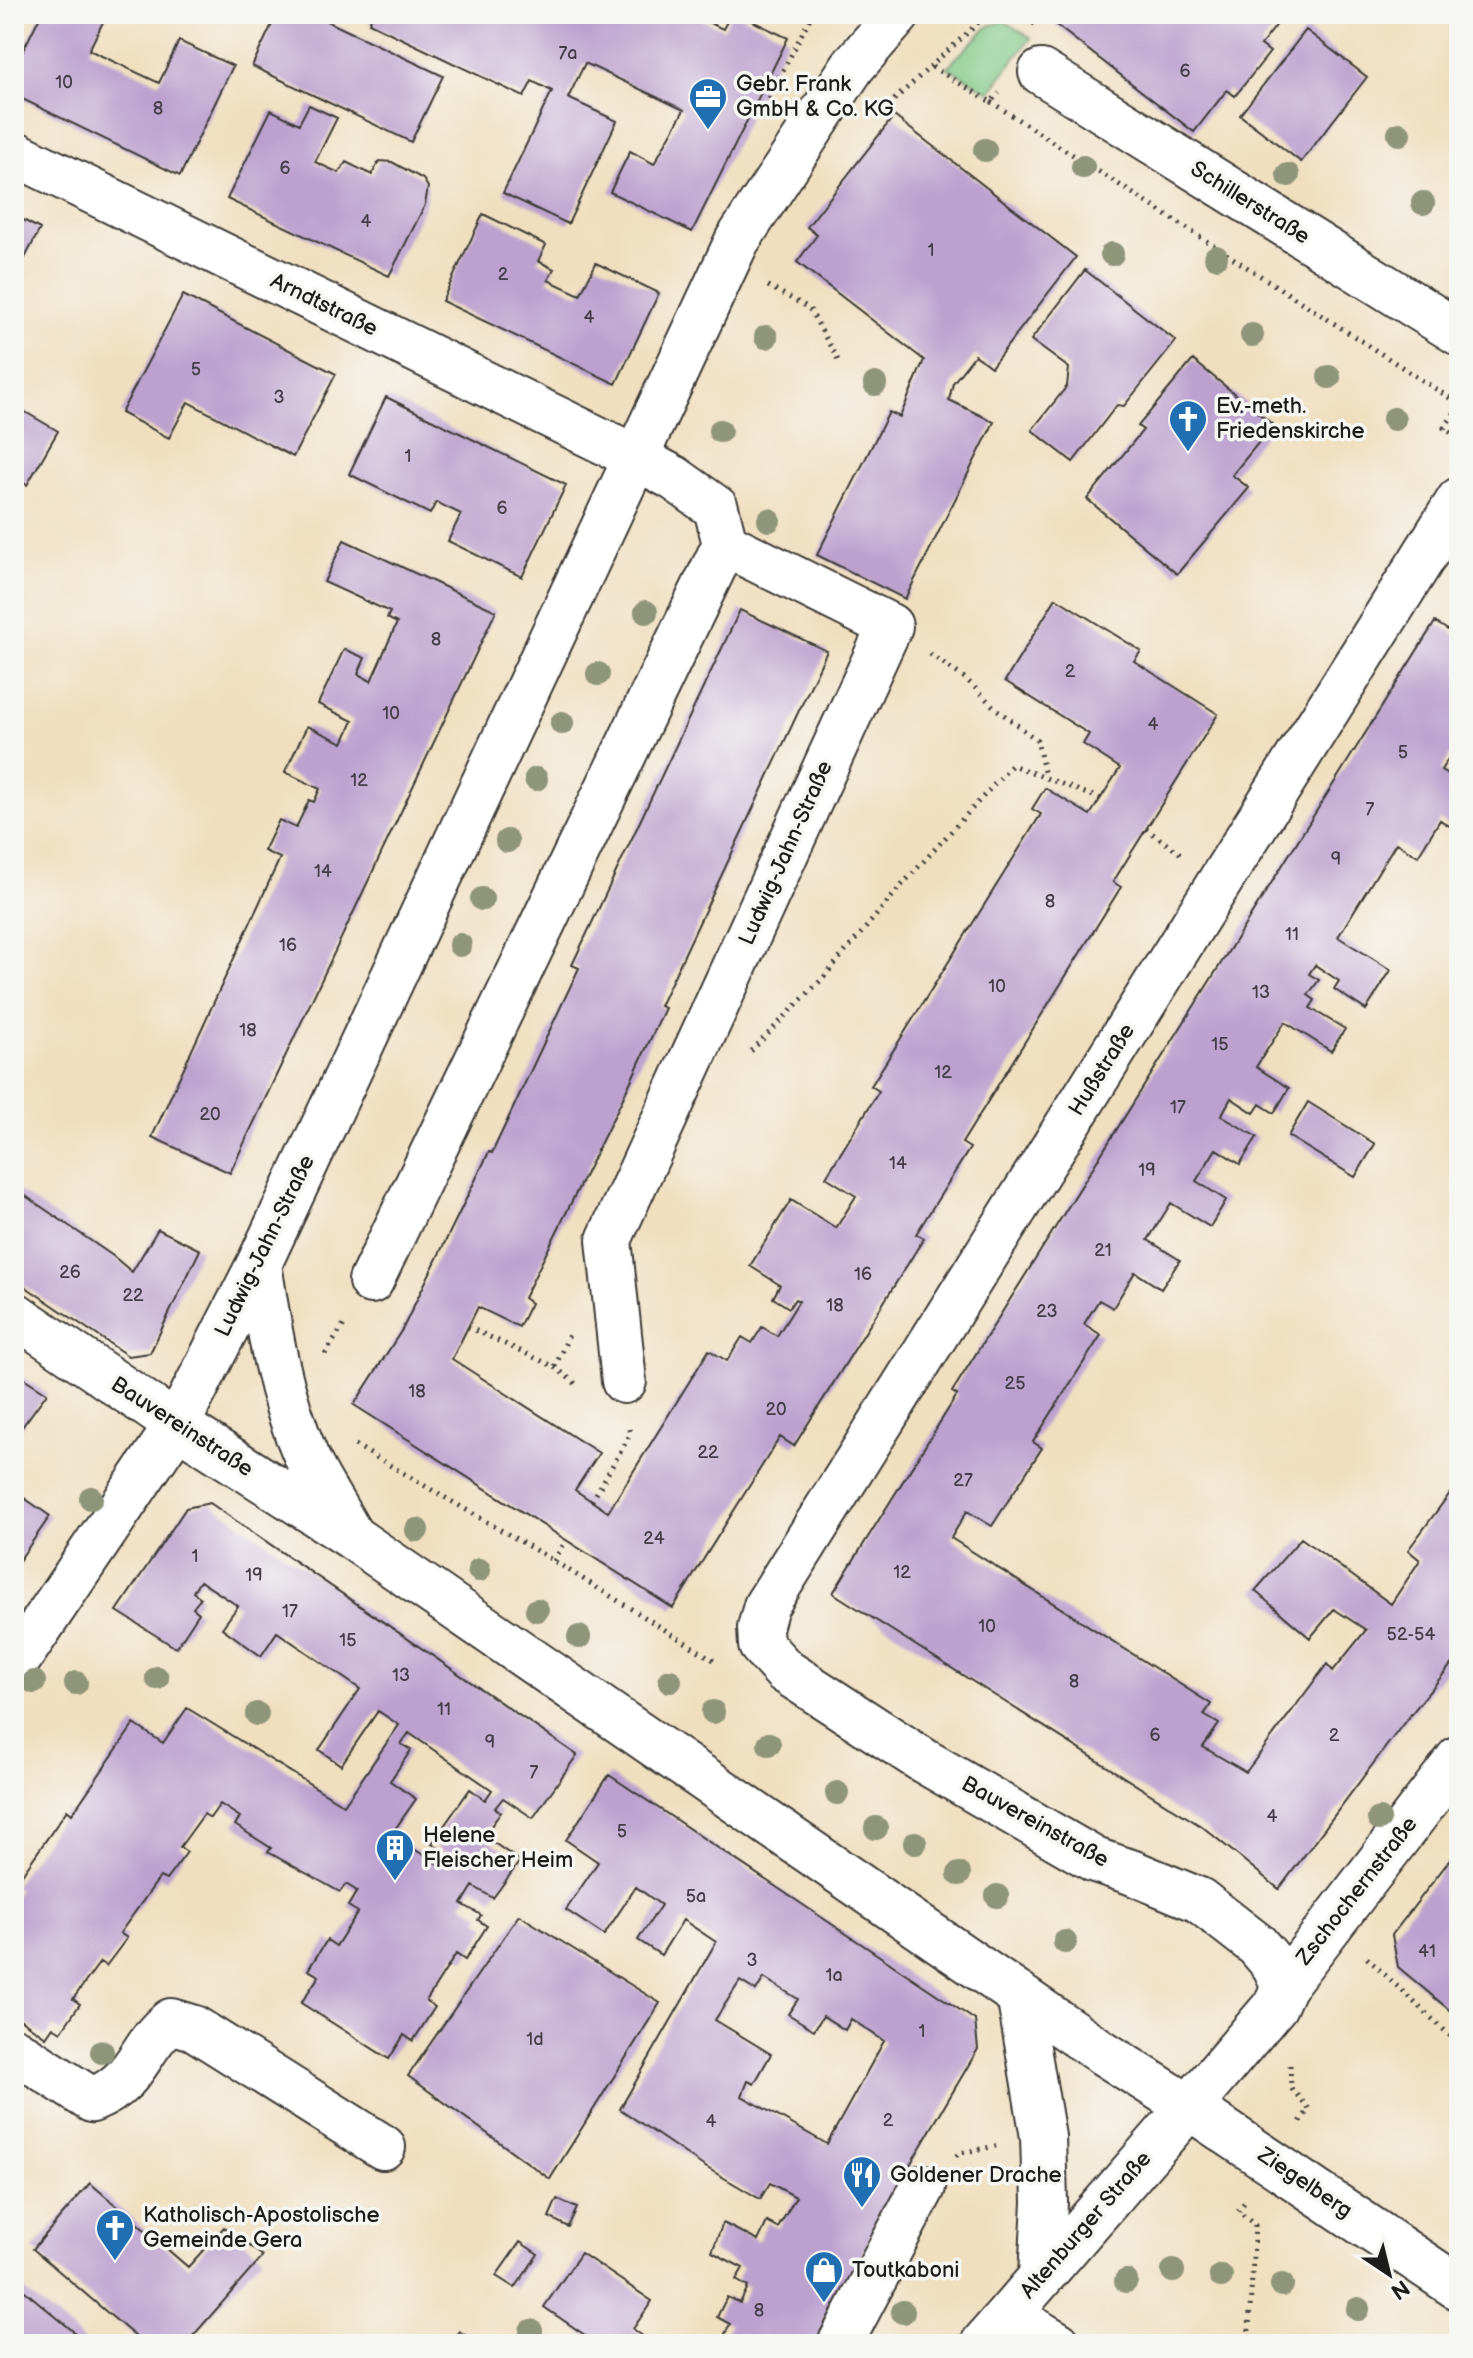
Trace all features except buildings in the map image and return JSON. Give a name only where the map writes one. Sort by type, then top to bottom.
[{"type":"street","name":"Ludwig-Jahn-Straße","points":[[14,1666],[177,1425],[259,1264],[737,241],[853,66],[898,14]]},
{"type":"street","name":"Schillerstraße","points":[[1041,72],[1459,333]]},
{"type":"street","name":"Arndtstraße","points":[[14,153],[635,457]]},
{"type":"street","points":[[371,1281],[725,544],[716,508],[674,478],[635,457]]},
{"type":"street","name":"Hußstraße","points":[[761,1645],[760,1628],[766,1606],[1459,500]]},
{"type":"street","name":"Ludwig-Jahn-Straße","points":[[624,1381],[609,1240],[890,626],[725,544]]},
{"type":"street","name":"Bauvereinstraße","points":[[259,1264],[274,1359],[289,1412],[307,1458],[352,1537]]},
{"type":"street","name":"Bauvereinstraße","points":[[14,1314],[177,1425],[352,1537],[1019,1995],[1189,2107]]},
{"type":"street","name":"Bauvereinstraße","points":[[761,1645],[785,1671],[924,1761],[1095,1860],[1199,1900],[1257,1945],[1274,1965],[1284,1986]]},
{"type":"street","name":"Zschochernstraße","points":[[1284,1986],[1459,1758]]},
{"type":"street","points":[[1189,2107],[1258,2029],[1275,2006],[1284,1986]]},
{"type":"street","points":[[1019,1995],[1043,2137],[1045,2202],[1041,2276]]},
{"type":"street","points":[[14,2050],[92,2100],[109,2093],[134,2070],[160,2030],[171,2021],[194,2028],[383,2147]]},
{"type":"street","name":"Altenburger Straße","points":[[996,2329],[1189,2107]]},
{"type":"street","name":"Ziegelberg","points":[[1189,2107],[1459,2288]]},
{"type":"street","points":[[840,2344],[923,2187]]},
{"type":"street","points":[[996,2329],[1058,2344]]},
{"type":"path","points":[[760,116],[812,14]]},
{"type":"path","points":[[876,122],[895,99],[988,14]]},
{"type":"path","points":[[991,102],[1459,406],[1444,428],[1459,438]]},
{"type":"path","points":[[774,271],[767,286],[809,308],[840,364]]},
{"type":"path","points":[[966,679],[995,708],[1037,740],[1045,777]]},
{"type":"path","points":[[749,1053],[823,978],[901,886],[1012,765],[1101,799]]},
{"type":"path","points":[[371,1281],[289,1412],[334,1433],[554,1561],[719,1664],[761,1645]]},
{"type":"path","points":[[468,1327],[555,1367],[573,1325]]},
{"type":"path","points":[[592,1501],[630,1435],[624,1381]]},
{"type":"path","points":[[554,1561],[566,1540]]},
{"type":"path","points":[[1331,1925],[1459,2044]]},
{"type":"path","points":[[923,2187],[960,2153],[1043,2137]]},
{"type":"green space","points":[[1004,21],[1031,38],[989,92],[947,67],[989,26]]},
{"type":"place","name":"Gebr. Frank GmbH & Co. KG","points":[[708,131]]},
{"type":"place","name":"Ev.-meth. Friedenskirche","points":[[1188,453]]},
{"type":"place","name":"Helene Fleischer Heim","points":[[395,1882]]},
{"type":"place","name":"Goldener Drache","points":[[862,2209]]},
{"type":"place","name":"Katholisch-Apostolische Gemeinde Gera","points":[[115,2262]]},
{"type":"place","name":"Toutkaboni","points":[[824,2304]]}]
